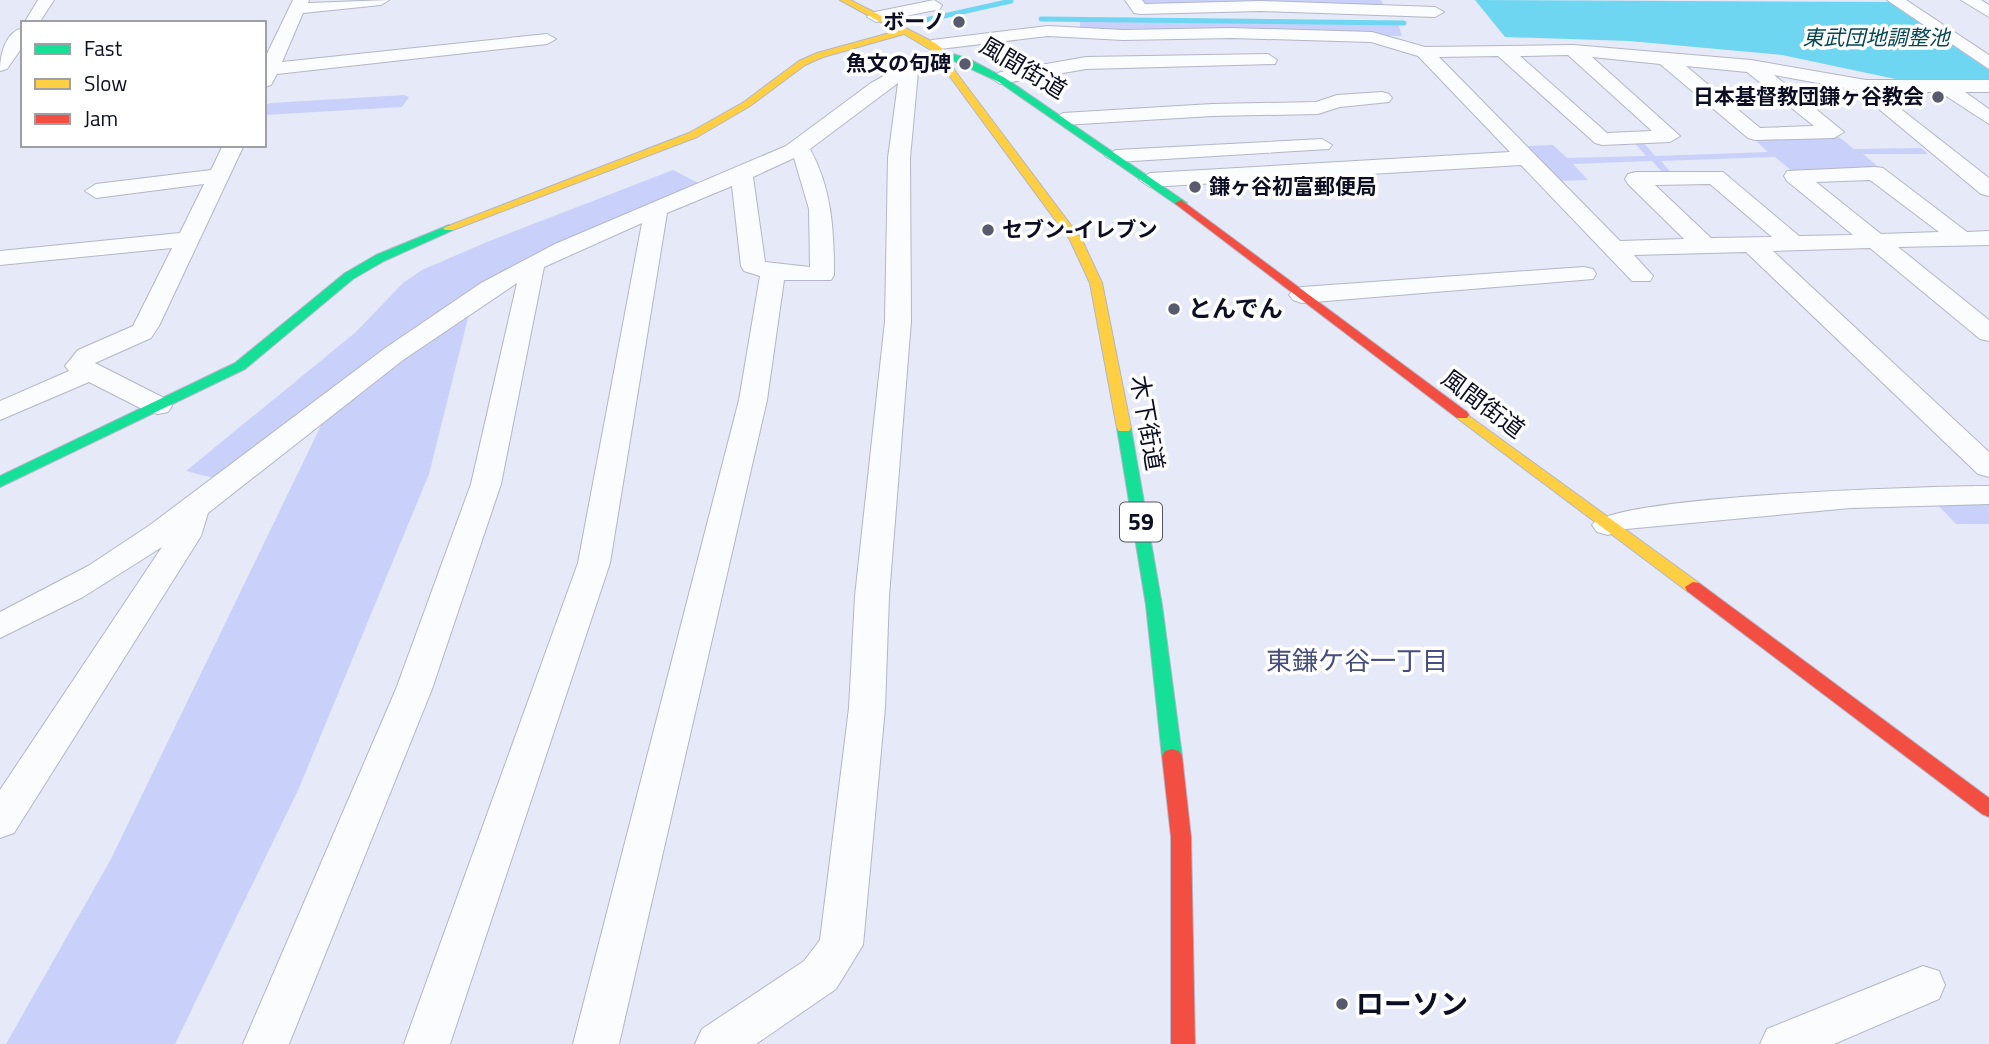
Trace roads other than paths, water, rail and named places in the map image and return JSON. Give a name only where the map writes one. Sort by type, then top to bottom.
[{"type":"street","points":[[31,21],[46,0]]},
{"type":"street","points":[[267,75],[299,5],[381,0]]},
{"type":"street","points":[[844,0],[905,31],[931,55]]},
{"type":"street","points":[[1133,0],[1140,9],[1261,6],[1435,12]]},
{"type":"street","points":[[1895,0],[1989,63]]},
{"type":"street","points":[[1969,0],[1989,12]]},
{"type":"street","points":[[876,17],[934,5]]},
{"type":"street","points":[[0,482],[240,366],[349,276],[380,258],[425,237],[693,135],[725,118],[802,63],[820,55],[905,31]]},
{"type":"street","points":[[0,626],[112,566],[194,509],[370,371],[490,288],[533,264],[742,176],[799,147],[849,107],[931,55],[1048,31],[1122,35],[1206,32],[1372,37],[1424,52],[1573,50],[1661,56],[1751,66],[1866,86],[1989,86]]},
{"type":"street","points":[[0,65],[21,36]]},
{"type":"street","points":[[1329,36],[1339,53]]},
{"type":"street","points":[[267,75],[547,39]]},
{"type":"street","points":[[1503,51],[1601,139],[1670,136],[1573,50]]},
{"type":"street","points":[[1424,52],[1641,276]]},
{"type":"street","points":[[736,1038],[820,975],[841,945],[867,708],[872,596],[898,321],[900,159],[931,55]]},
{"type":"street","name":"風間街道","points":[[931,55],[973,61],[1150,180],[1989,809]]},
{"type":"street","name":"木下街道","points":[[931,55],[951,72],[1076,240],[1096,283],[1106,324],[1154,605],[1172,752],[1181,837],[1183,1044]]},
{"type":"street","points":[[1661,56],[1755,134],[1834,132],[1751,66]]},
{"type":"street","points":[[1000,78],[1086,63],[1268,61]]},
{"type":"street","points":[[1943,85],[1989,118]]},
{"type":"street","points":[[1866,86],[1866,90],[1989,189]]},
{"type":"street","points":[[1063,119],[1212,110],[1318,108],[1337,101],[1382,98]]},
{"type":"street","points":[[1116,156],[1322,145]]},
{"type":"street","points":[[158,406],[79,366],[87,355],[142,332],[191,239],[233,147]]},
{"type":"street","points":[[742,176],[753,266],[773,272],[822,275],[823,236],[817,186],[799,147]]},
{"type":"street","points":[[1150,180],[1524,158]]},
{"type":"street","points":[[1962,239],[1875,173],[1795,176],[1989,333]]},
{"type":"street","points":[[96,191],[219,176]]},
{"type":"street","points":[[1704,245],[1636,179],[1715,177],[1793,243]]},
{"type":"street","points":[[427,1044],[593,562],[656,211]]},
{"type":"street","points":[[1614,248],[1989,238]]},
{"type":"street","points":[[0,258],[191,239]]},
{"type":"street","points":[[1753,245],[1989,468]]},
{"type":"street","points":[[266,1044],[414,689],[481,497],[533,264]]},
{"type":"street","points":[[596,1044],[753,400],[773,272]]},
{"type":"street","points":[[1302,295],[1584,274]]},
{"type":"street","points":[[0,411],[89,372]]},
{"type":"street","points":[[1608,525],[1621,520],[1754,505],[1904,494],[1989,495]]},
{"type":"street","points":[[0,822],[185,536],[194,509]]},
{"type":"street","points":[[1783,1044],[1923,985]]},
{"type":"water","name":"東武団地調整池","points":[[1475,0],[1889,2],[1989,70],[1989,81],[1905,81],[1782,55],[1629,41],[1505,37]]},
{"type":"waterway","points":[[912,23],[1011,1],[1008,0]]},
{"type":"waterway","points":[[1041,19],[1404,23]]},
{"type":"place","name":"ボーノ","points":[[959,22]]},
{"type":"place","name":"魚文の句碑","points":[[965,64]]},
{"type":"place","name":"日本基督教団鎌ヶ谷教会","points":[[1938,97]]},
{"type":"place","name":"鎌ヶ谷初富郵便局","points":[[1195,187]]},
{"type":"place","name":"セブン-イレブン","points":[[988,230]]},
{"type":"place","name":"とんでん","points":[[1174,309]]},
{"type":"place","name":"ローソン","points":[[1342,1004]]},
{"type":"district","name":"東鎌ケ谷一丁目","points":[[1357,661]]}]
